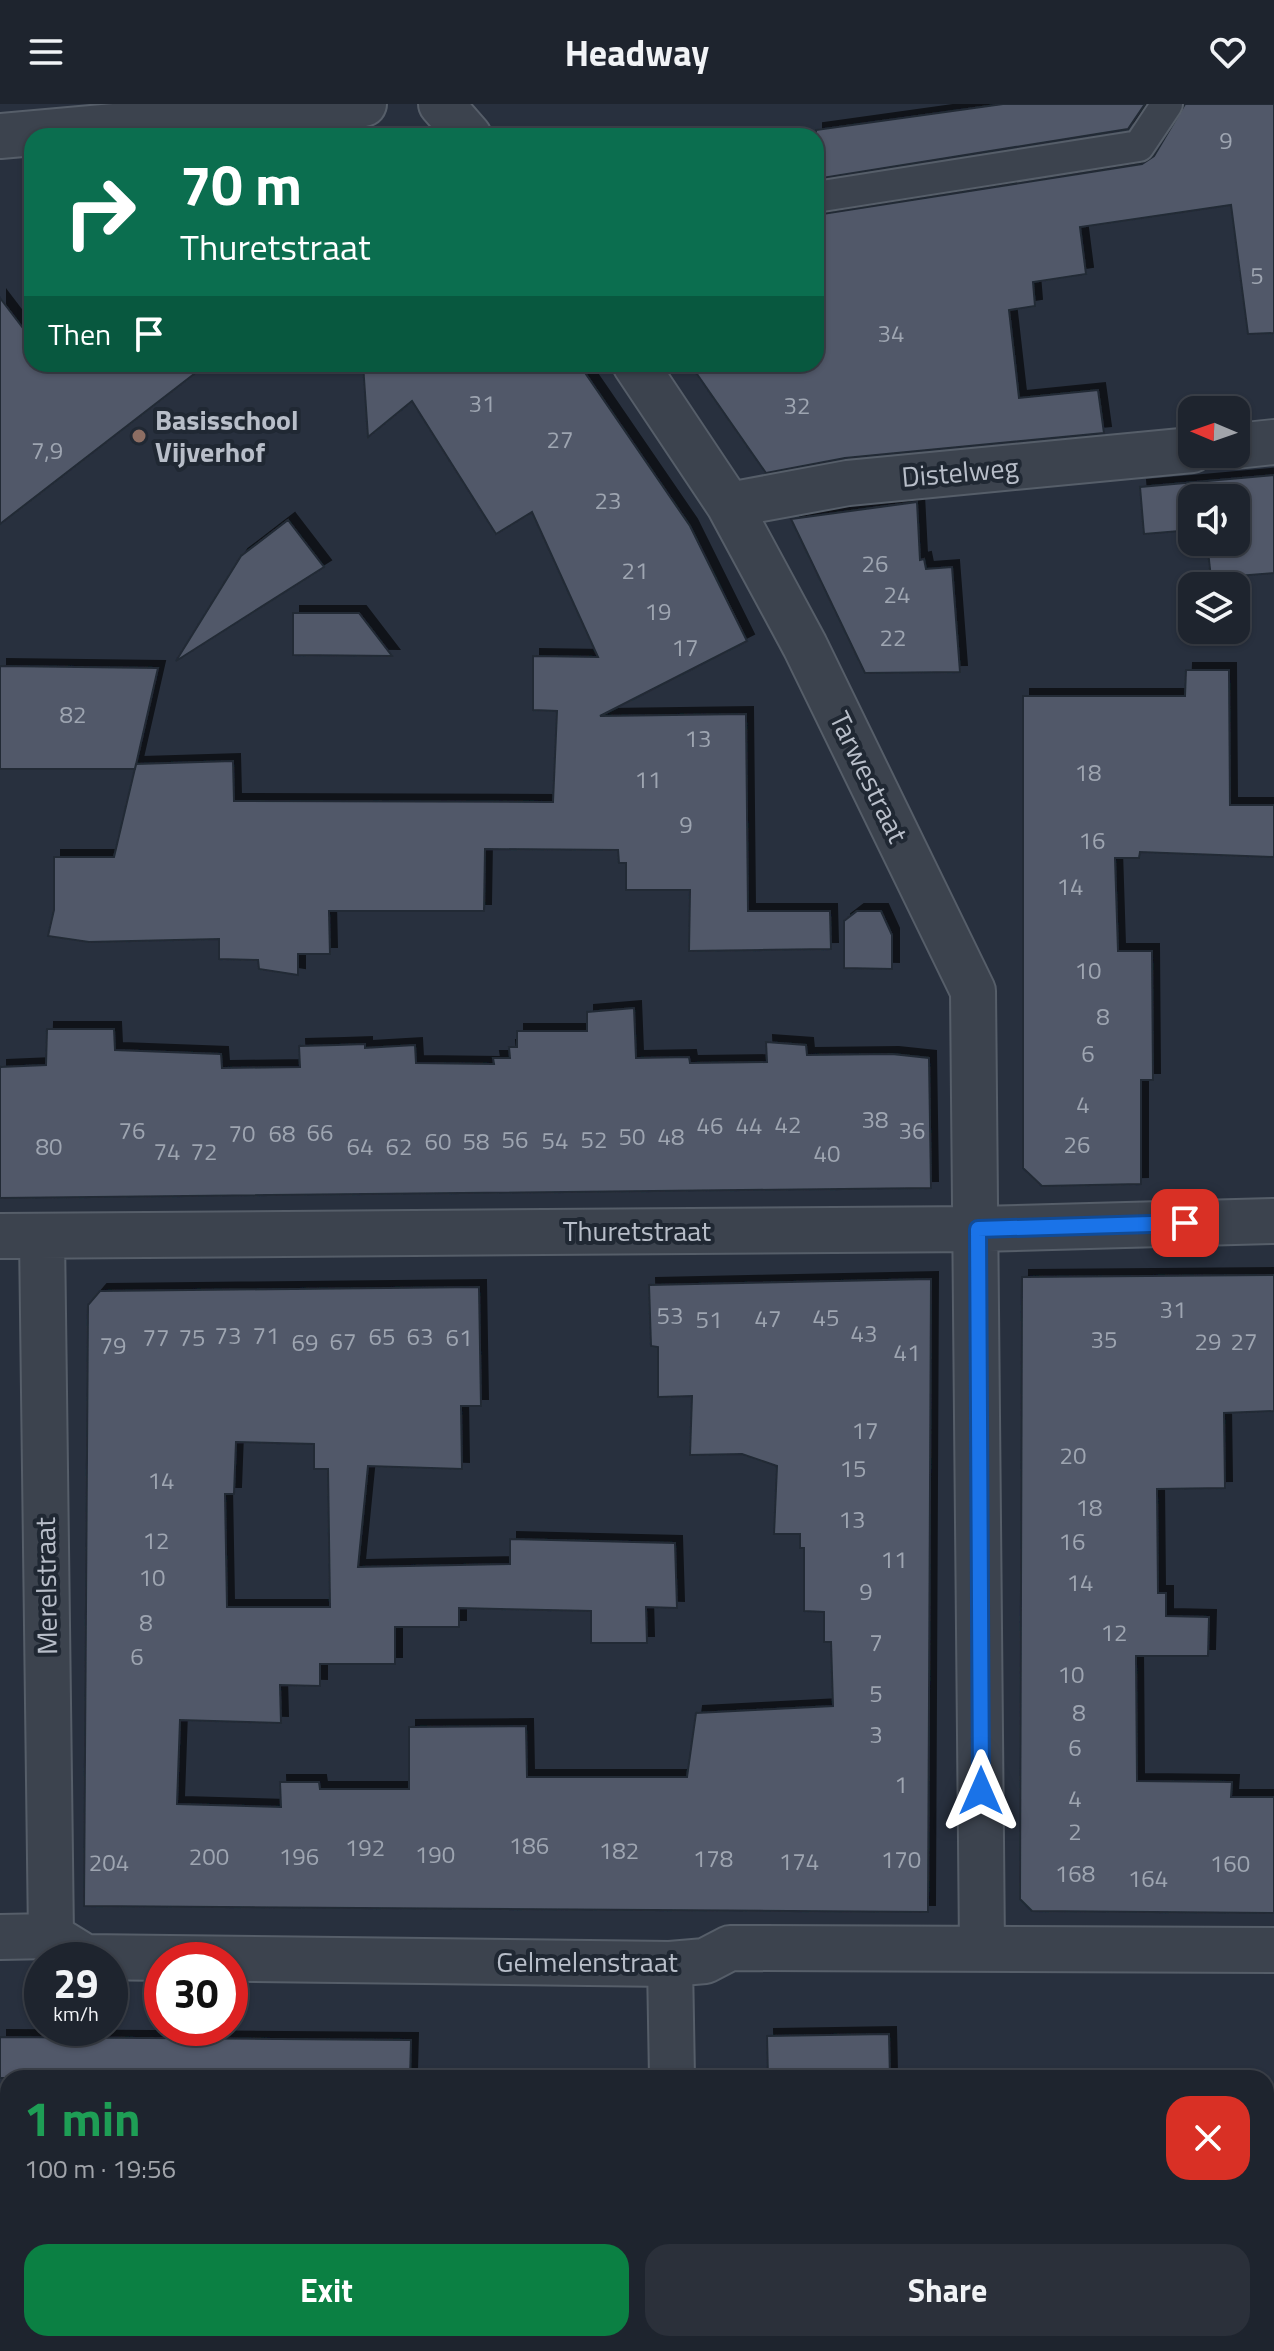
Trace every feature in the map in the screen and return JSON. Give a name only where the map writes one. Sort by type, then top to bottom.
[{"type":"street","points":[[91,128],[364,104]]},
{"type":"street","points":[[441,104],[462,128]]},
{"type":"street","points":[[0,136],[24,134]]},
{"type":"street","name":"Tarwestraat","points":[[640,372],[729,505],[805,646],[973,991],[978,1229],[982,1947]]},
{"type":"street","points":[[1250,445],[1274,442]]},
{"type":"street","name":"Distelweg","points":[[729,505],[848,483],[1178,451]]},
{"type":"street","name":"Thuretstraat","points":[[21,1236],[978,1229],[1274,1221]]},
{"type":"street","name":"Merelstraat","points":[[21,1236],[51,1936]]},
{"type":"street","points":[[0,1937],[51,1936]]},
{"type":"street","name":"Gelmelenstraat","points":[[51,1936],[85,1957],[670,1964],[705,1961],[730,1948],[1274,1950]]},
{"type":"street","points":[[670,1964],[672,2070]]},
{"type":"lane","points":[[824,196],[1139,146],[1167,104]]},
{"type":"building","points":[[1003,104],[1145,104],[1128,129],[824,178],[824,129]]},
{"type":"building","points":[[1185,104],[1274,104],[1274,333],[1248,334],[1231,205],[1080,227],[1086,274],[1033,282],[1035,306],[1009,310],[1019,398],[1098,390],[1104,433],[845,458],[766,473],[696,372],[824,372],[824,214],[1142,164],[1154,156]]},
{"type":"building","points":[[0,298],[24,330],[24,372],[197,372],[0,524]]},
{"type":"building","points":[[364,372],[584,372],[690,526],[747,641],[600,716],[746,714],[748,911],[830,911],[831,949],[689,951],[690,890],[626,890],[626,863],[619,863],[618,850],[485,849],[484,911],[329,911],[330,954],[298,954],[298,975],[259,969],[258,960],[219,959],[219,939],[89,942],[48,936],[54,910],[54,857],[114,857],[136,764],[233,761],[234,801],[553,802],[557,711],[533,710],[533,656],[598,657],[532,512],[496,534],[412,401],[368,437]]},
{"type":"building","points":[[1274,475],[1274,573],[1210,572],[1209,556],[1250,556],[1250,484],[1178,484],[1178,531],[1144,534],[1140,487]]},
{"type":"building","points":[[917,502],[920,560],[924,559],[926,569],[952,567],[960,672],[865,673],[791,519]]},
{"type":"building","points":[[288,520],[324,567],[176,661],[241,556]]},
{"type":"building","points":[[293,613],[359,613],[392,656],[293,655]]},
{"type":"building","points":[[0,666],[158,668],[135,769],[0,769]]},
{"type":"building","points":[[1186,670],[1229,670],[1230,805],[1274,805],[1274,857],[1140,852],[1139,858],[1115,858],[1118,951],[1152,951],[1153,1080],[1141,1080],[1141,1184],[1042,1186],[1023,1168],[1023,696],[1185,696]]},
{"type":"building","points":[[857,911],[881,911],[892,935],[892,969],[844,968],[844,921]]},
{"type":"building","points":[[634,1008],[636,1058],[689,1057],[690,1063],[767,1062],[766,1042],[806,1045],[807,1055],[892,1054],[929,1058],[931,1188],[0,1198],[0,1067],[46,1065],[47,1029],[114,1029],[115,1050],[221,1054],[222,1068],[300,1067],[299,1046],[365,1044],[365,1048],[415,1045],[416,1063],[494,1064],[493,1058],[510,1058],[509,1047],[517,1047],[517,1031],[587,1031],[587,1012]]},
{"type":"building","points":[[1274,1275],[1274,1411],[1224,1413],[1225,1488],[1157,1489],[1158,1593],[1166,1593],[1166,1616],[1209,1617],[1208,1656],[1136,1656],[1137,1781],[1232,1782],[1231,1797],[1274,1797],[1274,1913],[1032,1911],[1020,1899],[1022,1277]]},
{"type":"building","points":[[931,1279],[928,1912],[84,1906],[88,1305],[100,1291],[479,1287],[481,1406],[461,1406],[462,1469],[368,1466],[358,1567],[510,1564],[510,1539],[675,1543],[677,1608],[646,1607],[647,1643],[591,1643],[591,1611],[459,1608],[459,1627],[395,1627],[395,1664],[320,1664],[320,1686],[280,1685],[281,1723],[180,1720],[177,1804],[281,1807],[280,1782],[319,1782],[320,1789],[409,1789],[409,1727],[526,1726],[527,1777],[687,1777],[696,1713],[833,1706],[831,1642],[824,1642],[824,1612],[804,1611],[804,1548],[800,1548],[800,1534],[774,1534],[777,1466],[742,1454],[690,1455],[692,1396],[658,1397],[658,1347],[651,1346],[649,1285]],"holes":[[[236,1442],[314,1444],[314,1469],[328,1469],[330,1607],[227,1607],[225,1494],[234,1494]]]},
{"type":"building","points":[[889,2034],[890,2070],[768,2070],[767,2036]]},
{"type":"building","points":[[0,2037],[24,2037],[24,2046],[128,2046],[128,2038],[144,2038],[144,2046],[248,2046],[248,2039],[411,2040],[410,2070],[0,2070]]},
{"type":"place","name":"Basisschool Vijverhof","points":[[139,436]]},
{"type":"route","points":[[981,1791],[978,1229],[1185,1223]]}]
